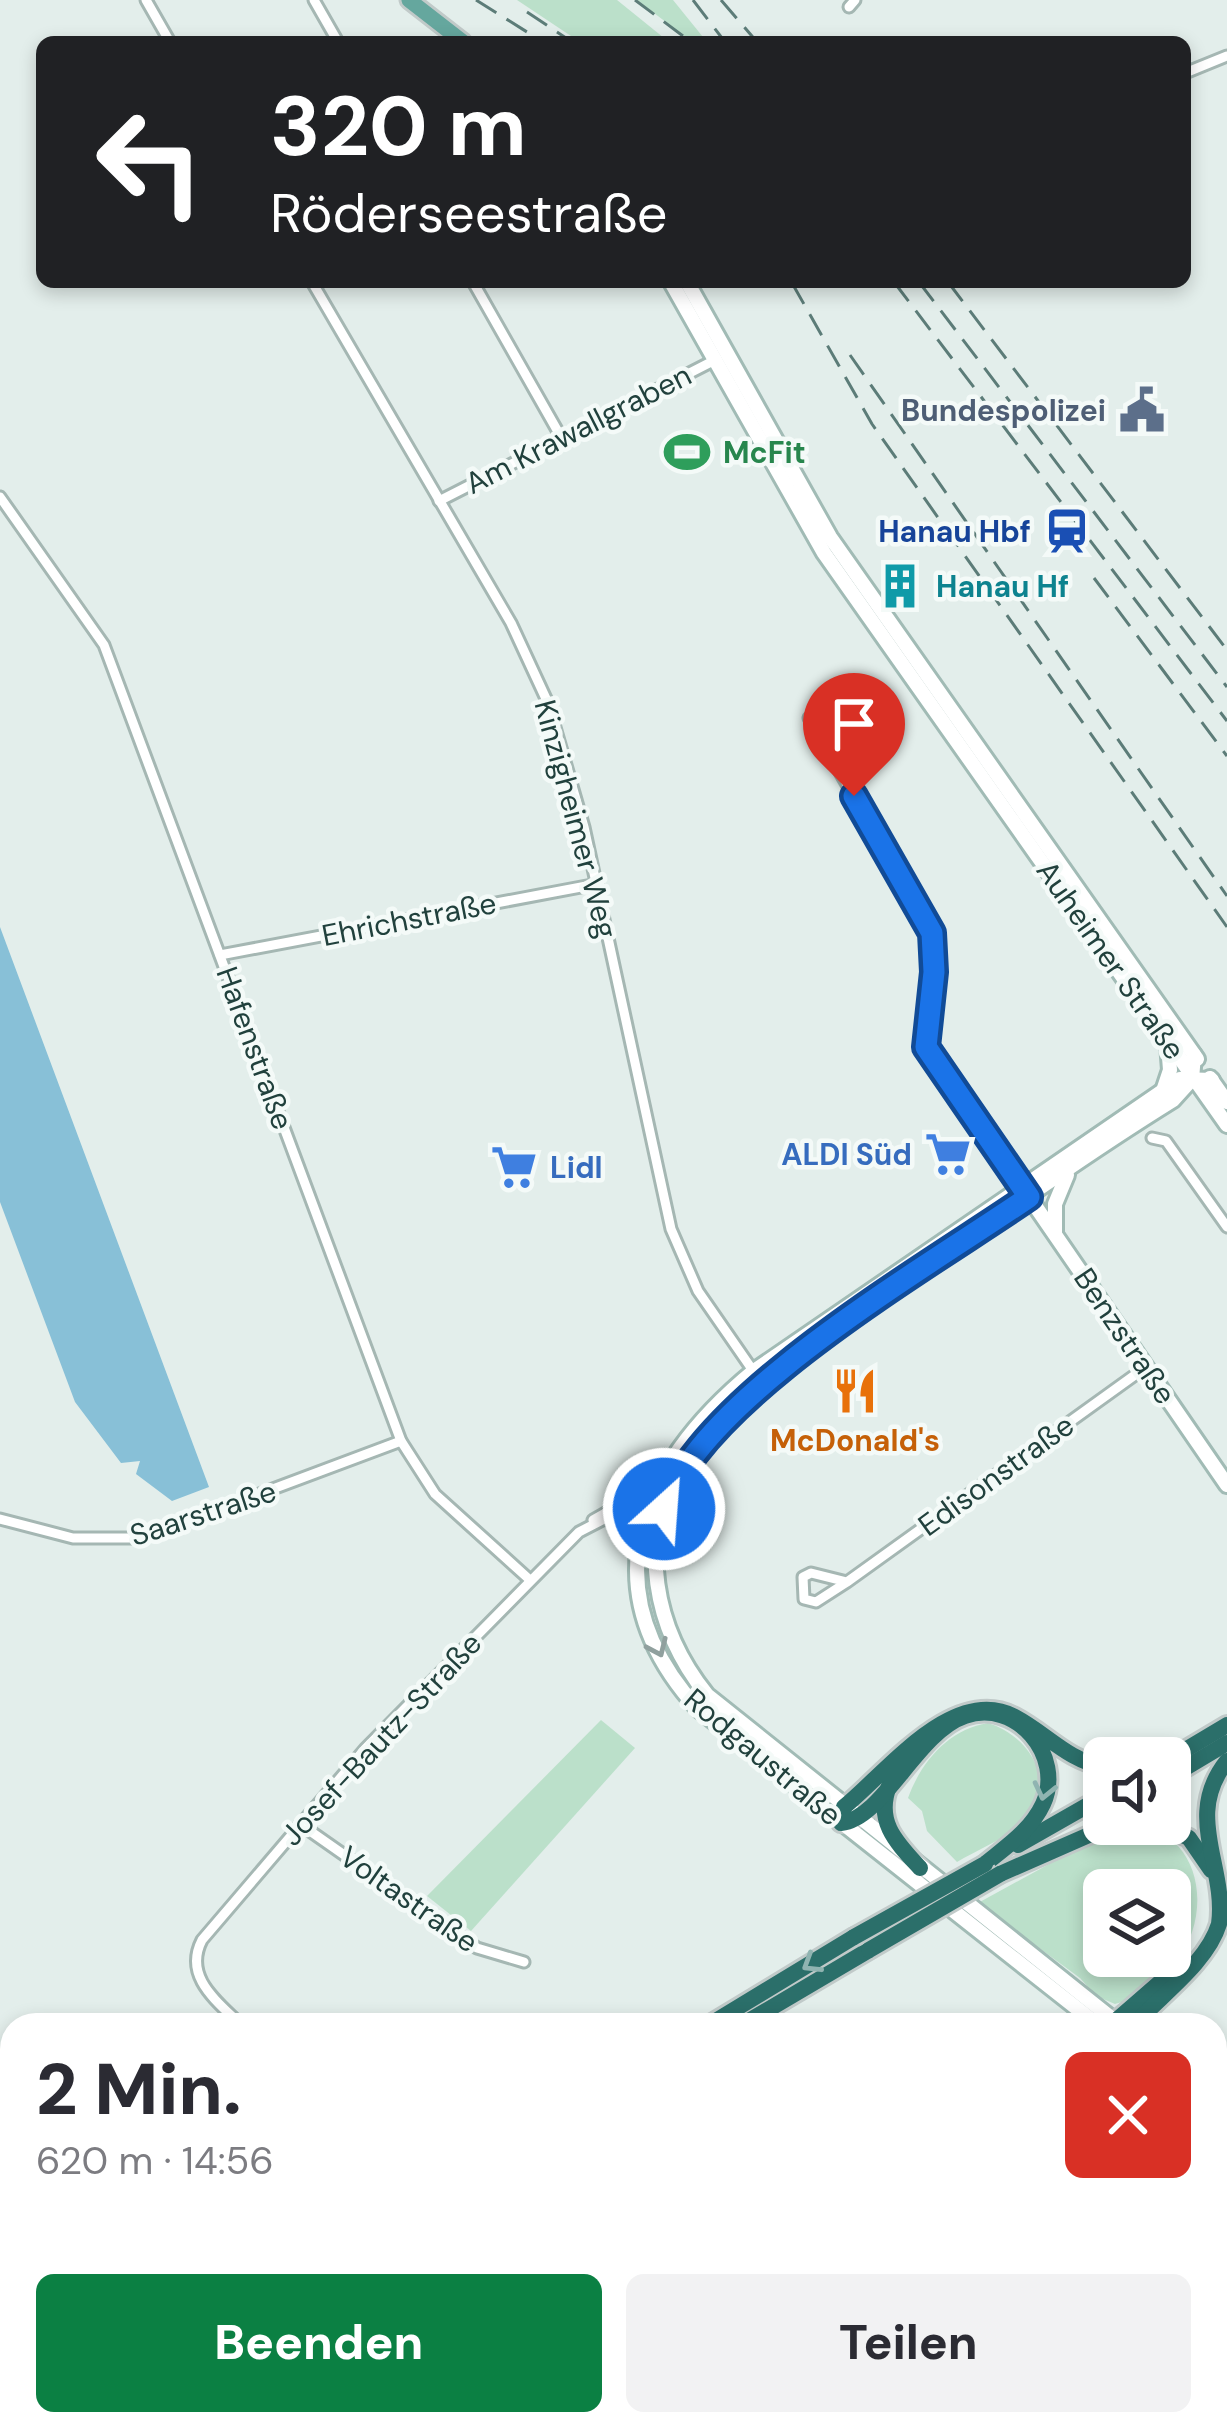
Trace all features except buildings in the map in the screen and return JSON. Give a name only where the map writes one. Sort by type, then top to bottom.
[{"type":"highway","points":[[848,1816],[941,1724],[970,1710],[1009,1714],[1083,1760]]},
{"type":"highway","points":[[848,1816],[890,1783],[947,1725],[968,1714],[995,1714],[1028,1731],[1048,1763],[1046,1796],[993,1869]]},
{"type":"highway","points":[[1191,1746],[1227,1724]]},
{"type":"highway","points":[[1191,1764],[1227,1743]]},
{"type":"highway","points":[[1145,2013],[1207,1948],[1221,1918],[1222,1882],[1207,1816],[1214,1781],[1227,1760]]},
{"type":"highway","points":[[890,1783],[883,1808],[887,1827],[920,1868]]},
{"type":"highway","points":[[762,2013],[869,1950],[1083,1810]]},
{"type":"highway","points":[[729,2013],[854,1937],[1083,1825]]},
{"type":"highway","points":[[993,1869],[1083,1836]]},
{"type":"highway","points":[[1124,2013],[1190,1958],[1213,1918],[1214,1882],[1206,1860],[1191,1841]]},
{"type":"highway","points":[[1158,2013],[1166,1990]]},
{"type":"main road","points":[[410,0],[455,36]]},
{"type":"main road","name":"Auheimer Straße","points":[[675,288],[815,539],[1194,1055],[1212,1081],[1227,1125]]},
{"type":"main road","name":"Auheimer Straße","points":[[690,288],[830,538],[1193,1076],[1222,1106]]},
{"type":"main road","points":[[1168,1039],[1168,1095],[1222,1106]]},
{"type":"main road","points":[[1194,1055],[1193,1076],[1212,1081]]},
{"type":"main road","name":"Rodgaustraße","points":[[1026,1192],[1070,1170],[1193,1076]]},
{"type":"main road","name":"Rodgaustraße","points":[[1098,2013],[920,1868],[698,1709],[671,1676],[644,1613],[638,1570],[646,1510],[655,1485],[693,1426],[1168,1095]]},
{"type":"main road","points":[[1055,1235],[1057,1194],[1070,1170]]},
{"type":"main road","name":"Benzstraße","points":[[1026,1192],[1227,1485]]},
{"type":"main road","name":"Rodgaustraße","points":[[646,1510],[758,1378]]},
{"type":"main road","name":"Rodgaustraße","points":[[848,1816],[1097,2013]]},
{"type":"street","points":[[146,0],[167,36]]},
{"type":"street","points":[[314,0],[335,36]]},
{"type":"street","points":[[1191,71],[1227,56]]},
{"type":"street","name":"Kinzigheimer Weg","points":[[316,288],[537,677],[574,788],[671,1229],[698,1291],[758,1378]]},
{"type":"street","points":[[476,288],[561,437]]},
{"type":"street","name":"Am Krawallgraben","points":[[440,501],[717,359]]},
{"type":"street","name":"Hafenstraße","points":[[0,497],[104,645],[401,1441],[444,1503],[530,1580]]},
{"type":"street","points":[[831,701],[809,718],[932,933],[934,972],[926,1047],[1026,1192]]},
{"type":"street","name":"Ehrichstraße","points":[[220,955],[597,884]]},
{"type":"street","points":[[1152,1138],[1166,1142],[1227,1227]]},
{"type":"street","name":"Edisonstraße","points":[[847,1582],[811,1573],[803,1577],[800,1588],[804,1599],[816,1602],[847,1582],[1146,1367]]},
{"type":"street","name":"Saarstraße","points":[[0,1519],[73,1538],[142,1538],[401,1441]]},
{"type":"street","name":"Josef-Bautz-Straße","points":[[230,2013],[200,1979],[196,1953],[300,1824],[582,1530],[612,1504],[646,1510]]},
{"type":"street","points":[[582,1530],[612,1515],[646,1510]]},
{"type":"street","name":"Voltastraße","points":[[300,1824],[477,1948],[524,1962]]},
{"type":"green space","points":[[517,0],[617,0],[662,36],[571,36]]},
{"type":"green space","points":[[637,0],[673,0],[702,36],[684,36]]},
{"type":"green space","points":[[601,1720],[635,1748],[471,1931],[427,1896]]},
{"type":"green space","points":[[988,1723],[1028,1751],[1036,1764],[1038,1793],[1033,1808],[1014,1829],[957,1862],[927,1831],[922,1811],[908,1798],[938,1749],[961,1732]]},
{"type":"green space","points":[[1084,1845],[1180,1848],[1194,1874],[1197,1904],[1191,1935],[1191,1869],[1083,1869],[1083,1977],[1162,1977],[1150,1989],[1115,2004],[1096,1996],[1080,1978],[978,1903]]},
{"type":"water","points":[[0,927],[209,1487],[172,1501],[136,1474],[140,1461],[121,1463],[75,1402],[0,1202]]},
{"type":"railway","points":[[476,0],[533,36]]},
{"type":"railway","points":[[635,0],[683,36]]},
{"type":"railway","points":[[693,0],[720,36]]},
{"type":"railway","points":[[721,0],[752,36]]},
{"type":"railway","points":[[527,12],[563,36]]},
{"type":"railway","points":[[795,288],[872,424],[1227,927]]},
{"type":"railway","points":[[899,288],[1227,721]]},
{"type":"railway","points":[[924,288],[1227,687]]},
{"type":"railway","points":[[953,288],[1227,650]]},
{"type":"railway","points":[[850,355],[1227,896]]},
{"type":"railway","points":[[1094,578],[1227,756]]},
{"type":"place","name":"Bundespolizei","points":[[1142,410]]},
{"type":"place","name":"McFit","points":[[687,452]]},
{"type":"place","name":"Hanau Hbf","points":[[1067,531]]},
{"type":"place","name":"Hanau Hf","points":[[900,586]]},
{"type":"place","name":"ALDI Süd","points":[[948,1154]]},
{"type":"place","name":"Lidl","points":[[514,1167]]},
{"type":"place","name":"McDonald's","points":[[855,1391]]},
{"type":"route","points":[[664,1509],[684,1462],[729,1411],[1029,1197],[926,1047],[923,1036],[934,972],[932,933],[854,796]]}]
